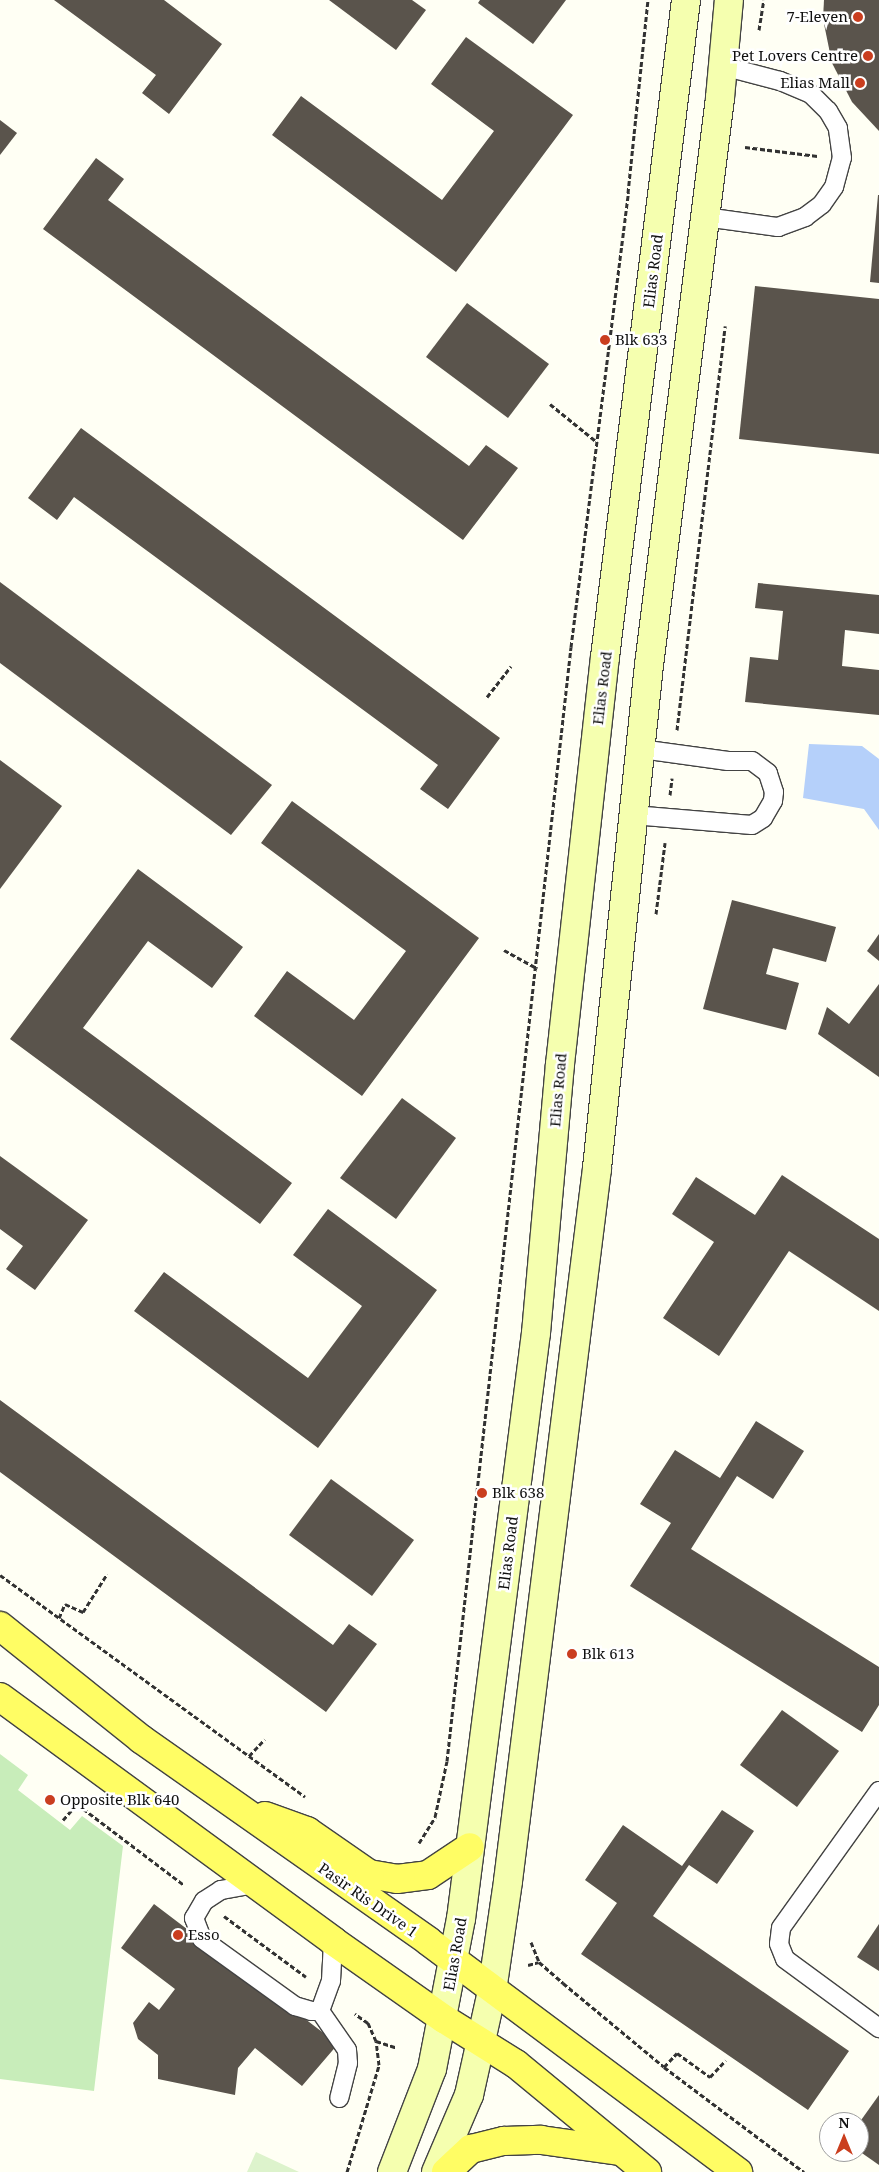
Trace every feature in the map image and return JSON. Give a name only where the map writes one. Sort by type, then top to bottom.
[{"type":"main road","name":"Elias Road","points":[[392,2172],[432,2069],[444,2019],[470,1847],[536,1333],[570,976],[686,0]]},
{"type":"main road","points":[[436,2172],[469,2095],[492,1991],[550,1560],[597,1168],[640,749],[730,0]]},
{"type":"main road","name":"Pasir Ris Drive 1","points":[[0,1626],[141,1739],[230,1804],[454,1961],[738,2172]]},
{"type":"main road","points":[[0,1697],[333,1942],[444,2019],[516,2064],[619,2151],[647,2172]]},
{"type":"main road","points":[[230,1804],[307,1832],[368,1874],[397,1879],[428,1875],[470,1847]]},
{"type":"main road","points":[[446,2172],[471,2149],[504,2141],[541,2140],[619,2151]]},
{"type":"lane","points":[[705,217],[778,227],[805,217],[822,204],[834,187],[842,158],[838,128],[828,111],[811,94],[780,81],[723,66]]},
{"type":"lane","points":[[633,815],[752,825],[763,818],[773,802],[774,792],[768,773],[752,761],[728,761],[640,749]]},
{"type":"lane","points":[[879,1791],[782,1928],[779,1944],[785,1960],[879,2028]]},
{"type":"lane","points":[[255,1884],[221,1890],[204,1901],[194,1918],[202,1939],[295,2006],[320,2011],[347,2050],[348,2063],[339,2098]]},
{"type":"lane","points":[[320,2011],[331,1981],[333,1942]]},
{"type":"path","points":[[416,1847],[434,1817],[447,1761],[536,968],[628,193],[648,0]]},
{"type":"path","points":[[745,147],[842,158]]},
{"type":"path","points":[[550,404],[597,442]]},
{"type":"path","points":[[487,697],[511,666]]},
{"type":"path","points":[[504,950],[536,968],[570,976]]},
{"type":"path","points":[[59,1618],[65,1604],[83,1612],[107,1574]]},
{"type":"path","points":[[0,1575],[313,1803]]},
{"type":"path","points":[[249,1756],[265,1739]]},
{"type":"path","points":[[532,1934],[531,1944],[539,1962],[664,2067],[804,2172]]},
{"type":"path","points":[[528,1965],[539,1962]]},
{"type":"path","points":[[376,2041],[397,2048]]},
{"type":"path","points":[[664,2067],[677,2052],[710,2077],[726,2060]]},
{"type":"green space","points":[[0,1754],[28,1775],[18,1790],[70,1830],[82,1816],[123,1846],[94,2091],[0,2079]]},
{"type":"green space","points":[[256,2152],[299,2172],[247,2172]]},
{"type":"water","points":[[809,744],[862,746],[879,759],[879,830],[864,809],[803,798]]},
{"type":"building","points":[[54,0],[164,0],[222,44],[169,114],[142,93],[156,75]]},
{"type":"building","points":[[329,0],[412,0],[426,10],[396,50]]},
{"type":"building","points":[[480,0],[566,0],[533,44],[478,3]]},
{"type":"building","name":"Elias Mall","points":[[824,0],[879,0],[879,131],[852,102],[832,63],[823,19]]},
{"type":"building","points":[[466,37],[573,115],[456,272],[272,135],[301,96],[442,200],[494,131],[431,84]]},
{"type":"building","points":[[0,120],[17,133],[0,155]]},
{"type":"building","points":[[96,158],[124,179],[108,200],[469,466],[486,445],[518,468],[463,540],[43,229]]},
{"type":"building","points":[[879,195],[879,283],[870,282]]},
{"type":"building","points":[[755,286],[879,299],[879,454],[739,439]]},
{"type":"building","points":[[467,303],[549,364],[508,418],[426,357]]},
{"type":"building","points":[[81,428],[500,738],[448,809],[420,789],[438,765],[74,497],[57,520],[28,498]]},
{"type":"building","points":[[0,582],[272,785],[231,835],[0,663]]},
{"type":"building","points":[[758,583],[879,595],[879,634],[845,630],[842,666],[879,670],[879,715],[745,702],[750,657],[778,660],[783,611],[755,608]]},
{"type":"building","points":[[0,760],[62,806],[0,889]]},
{"type":"building","points":[[292,801],[479,938],[362,1096],[254,1016],[287,971],[354,1020],[406,951],[261,843]]},
{"type":"building","points":[[138,869],[243,947],[212,988],[148,941],[83,1028],[292,1183],[260,1224],[10,1039]]},
{"type":"building","points":[[732,900],[836,927],[826,962],[773,948],[766,974],[799,983],[786,1030],[703,1009]]},
{"type":"building","points":[[879,934],[879,961],[867,951]]},
{"type":"building","points":[[879,984],[879,1077],[818,1034],[827,1007],[849,1024]]},
{"type":"building","points":[[402,1098],[456,1138],[396,1219],[340,1178]]},
{"type":"building","points":[[0,1156],[88,1220],[35,1290],[6,1269],[23,1246],[0,1229]]},
{"type":"building","points":[[782,1175],[879,1239],[879,1311],[789,1251],[719,1356],[663,1318],[714,1242],[672,1214],[696,1177],[755,1215]]},
{"type":"building","points":[[328,1209],[437,1290],[318,1448],[134,1311],[164,1272],[308,1378],[362,1306],[293,1255]]},
{"type":"building","points":[[0,1400],[333,1645],[349,1624],[377,1644],[326,1712],[0,1472]]},
{"type":"building","points":[[756,1421],[804,1451],[773,1499],[737,1476],[691,1549],[879,1667],[879,1705],[862,1732],[630,1586],[671,1523],[640,1504],[675,1450],[720,1478]]},
{"type":"building","points":[[331,1479],[414,1540],[372,1596],[289,1535]]},
{"type":"building","points":[[782,1710],[839,1751],[797,1807],[740,1765]]},
{"type":"building","points":[[722,1810],[754,1831],[717,1884],[689,1865],[653,1916],[849,2051],[808,2110],[581,1954],[617,1903],[585,1880],[623,1825],[682,1866]]},
{"type":"building","points":[[154,1904],[338,2044],[302,2086],[255,2048],[238,2068],[235,2095],[158,2079],[158,2055],[138,2039],[133,2023],[149,2002],[159,2010],[175,1989],[121,1948]]},
{"type":"building","points":[[879,1924],[879,1971],[857,1957]]},
{"type":"building","points":[[879,2095],[879,2165],[869,2158],[869,2112],[867,2112]]},
{"type":"place","name":"7-Eleven","points":[[858,17]]},
{"type":"place","name":"Pet Lovers Centre","points":[[868,56]]},
{"type":"place","name":"Elias Mall","points":[[860,83]]},
{"type":"place","name":"Blk 633","points":[[605,340]]},
{"type":"place","name":"Blk 638","points":[[482,1493]]},
{"type":"place","name":"Blk 613","points":[[572,1654]]},
{"type":"place","name":"Opposite Blk 640","points":[[50,1800]]},
{"type":"place","name":"Esso","points":[[178,1935]]}]
